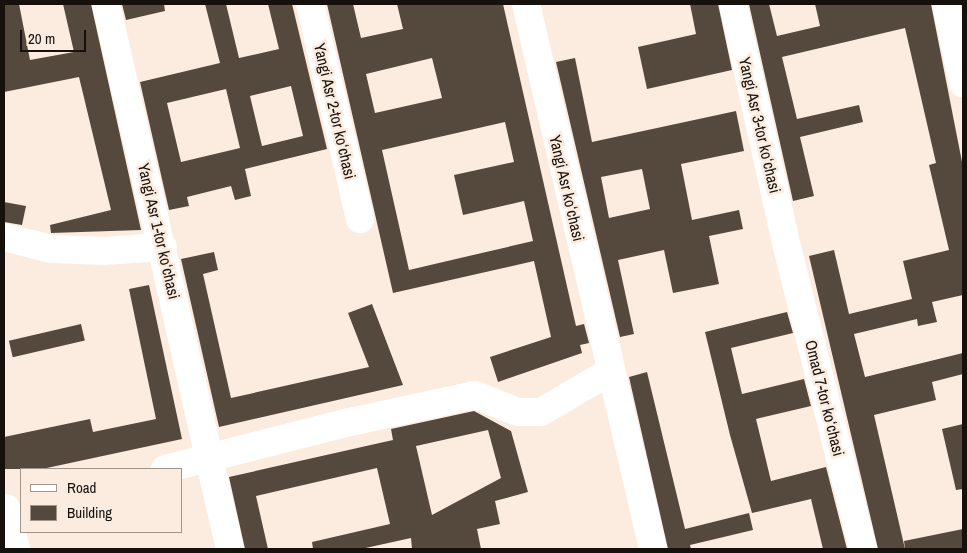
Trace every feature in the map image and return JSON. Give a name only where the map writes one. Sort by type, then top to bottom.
[{"type":"street","name":"Yangi Asr 1-tor koʻchasi","points":[[106,4],[163,247],[230,549]]},
{"type":"street","name":"Yangi Asr 2-tor koʻchasi","points":[[310,4],[360,219]]},
{"type":"street","name":"Yangi Asr koʻchasi","points":[[526,4],[653,549]]},
{"type":"street","name":"Yangi Asr 3-tor koʻchasi","points":[[733,4],[787,247]]},
{"type":"street","points":[[946,4],[963,83]]},
{"type":"street","points":[[4,238],[51,248],[104,251],[163,247]]},
{"type":"street","name":"Omad 7-tor koʻchasi","points":[[787,247],[863,549]]},
{"type":"street","points":[[169,468],[350,422],[475,396],[518,412],[540,412],[611,371]]},
{"type":"street","points":[[10,507],[16,549]]},
{"type":"building","points":[[4,4],[19,4],[30,60],[74,52],[63,4],[91,4],[141,230],[51,233],[50,225],[111,210],[79,77],[4,92]]},
{"type":"building","points":[[122,4],[164,4],[165,11],[126,20]]},
{"type":"building","points":[[205,4],[226,4],[239,58],[279,49],[268,4],[292,4],[327,149],[245,169],[251,196],[235,200],[231,186],[187,197],[189,206],[169,210],[140,82],[220,63]],"holes":[[[291,86],[303,136],[262,146],[250,96]],[[226,89],[240,148],[181,162],[167,103]]]},
{"type":"building","points":[[327,4],[353,4],[361,38],[403,29],[397,4],[503,4],[576,326],[584,324],[589,343],[580,345],[582,353],[498,382],[490,357],[551,337],[534,261],[393,293]],"holes":[[[432,58],[442,98],[375,113],[366,74]],[[505,122],[514,162],[454,175],[463,215],[524,201],[533,241],[409,270],[382,150]]]},
{"type":"building","points":[[690,4],[718,4],[732,70],[647,89],[638,47],[696,34]]},
{"type":"building","points":[[749,4],[769,4],[777,36],[820,26],[815,4],[931,4],[963,167],[963,295],[932,302],[937,322],[918,326],[917,319],[854,334],[865,377],[963,353],[963,374],[932,382],[936,400],[874,415],[905,549],[878,549],[809,256],[834,250],[849,314],[912,299],[903,261],[949,250],[929,165],[936,163],[905,28],[782,57],[797,119],[859,105],[863,122],[800,137],[814,196],[793,201]]},
{"type":"building","points":[[575,58],[592,142],[736,111],[744,151],[681,164],[692,220],[739,210],[743,229],[709,236],[719,284],[673,293],[664,250],[618,260],[634,334],[620,337],[556,62]],"holes":[[[642,169],[650,209],[609,218],[601,177]]]},
{"type":"building","points":[[4,202],[26,206],[22,225],[4,222]]},
{"type":"building","points":[[214,252],[218,270],[203,274],[231,398],[369,367],[348,313],[372,304],[403,385],[219,427],[181,259]]},
{"type":"building","points":[[149,285],[182,439],[47,468],[4,469],[4,437],[90,419],[93,432],[156,419],[129,289]]},
{"type":"building","points":[[787,312],[793,333],[731,348],[742,394],[804,379],[811,406],[756,419],[771,481],[826,467],[847,549],[823,549],[811,499],[752,513],[730,435],[705,332]]},
{"type":"building","points":[[81,324],[85,341],[13,357],[9,341]]},
{"type":"building","points":[[647,372],[685,529],[749,513],[753,530],[690,545],[691,549],[668,549],[629,377]]},
{"type":"building","points":[[474,411],[511,431],[528,492],[495,501],[500,524],[477,529],[481,549],[412,549],[411,538],[361,549],[313,549],[312,542],[390,524],[377,468],[256,496],[268,549],[245,549],[229,477],[393,440],[391,429]],"holes":[[[488,430],[501,478],[432,515],[416,446]]]},
{"type":"building","points":[[963,424],[963,489],[956,490],[942,429]]},
{"type":"building","points":[[963,529],[963,549],[905,549],[904,541]]}]
